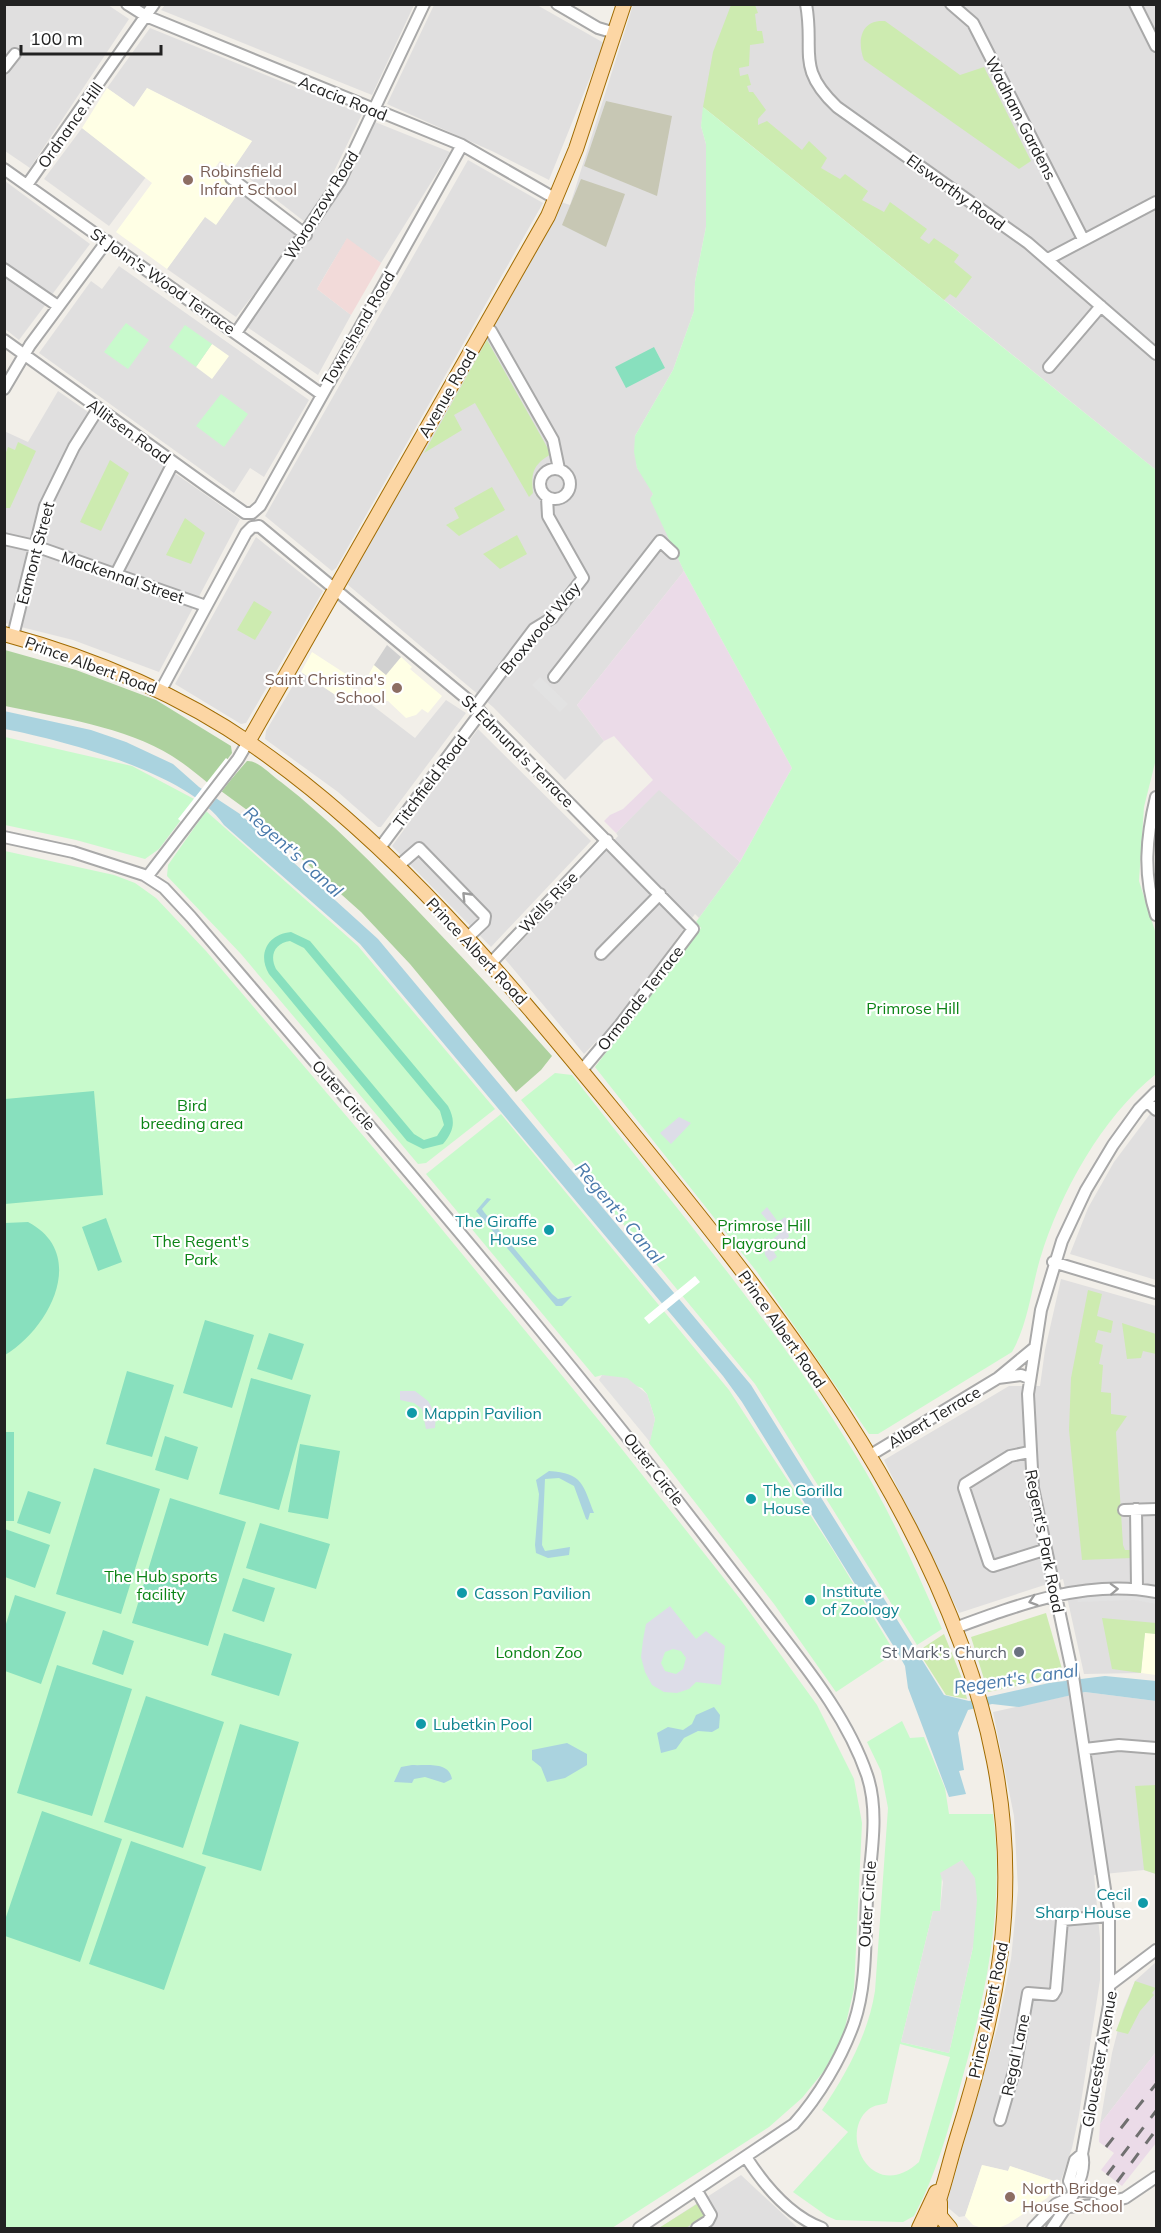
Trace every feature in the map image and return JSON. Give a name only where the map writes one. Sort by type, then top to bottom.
[{"type":"main road","name":"Avenue Road","points":[[248,742],[556,199],[573,157],[624,4]]},
{"type":"main road","name":"Prince Albert Road","points":[[9,635],[161,690],[248,742],[308,788],[379,849],[490,964],[582,1070],[758,1292],[869,1456],[902,1513],[956,1628],[981,1702],[996,1768],[1005,1831],[1006,1920],[998,1982],[986,2037],[929,2229]]},
{"type":"main road","name":"Prince Albert Road","points":[[919,2229],[927,2208],[941,2190]]},
{"type":"main road","points":[[941,2190],[939,2212],[951,2229]]},
{"type":"street","name":"Acacia Road","points":[[127,4],[146,16],[462,145],[556,199]]},
{"type":"street","name":"Ordnance Hill","points":[[27,185],[154,4]]},
{"type":"street","name":"Woronzow Road","points":[[236,333],[306,235],[340,181],[424,4]]},
{"type":"street","points":[[557,4],[598,28],[615,33]]},
{"type":"street","name":"Wadham Gardens","points":[[951,4],[973,23],[1083,239]]},
{"type":"street","points":[[1135,4],[1153,31],[1156,46]]},
{"type":"street","name":"Elsworthy Road","points":[[809,6],[807,57],[812,75],[823,93],[837,107],[1048,259],[1156,354]]},
{"type":"street","points":[[4,68],[15,54]]},
{"type":"street","name":"Townshend Road","points":[[255,511],[462,145]]},
{"type":"street","name":"St John's Wood Terrace","points":[[4,169],[321,394]]},
{"type":"street","points":[[231,178],[306,235]]},
{"type":"street","points":[[1048,259],[1156,202]]},
{"type":"street","points":[[4,389],[23,355],[107,241]]},
{"type":"street","points":[[4,269],[58,306]]},
{"type":"street","points":[[1049,367],[1101,306]]},
{"type":"street","points":[[485,327],[491,331],[553,440],[560,469],[570,480],[569,490],[562,498],[547,497],[540,489],[542,475],[550,469],[560,469]]},
{"type":"street","name":"Allitsen Road","points":[[4,340],[244,513],[255,511]]},
{"type":"street","name":"Eamont Street","points":[[9,635],[45,506],[74,447],[98,409]]},
{"type":"street","points":[[116,574],[173,463]]},
{"type":"street","name":"Broxwood Way","points":[[478,710],[534,629],[552,618],[583,578],[548,516],[547,497]]},
{"type":"street","points":[[161,690],[246,532],[252,527],[259,526],[336,587]]},
{"type":"street","name":"Mackennal Street","points":[[4,539],[35,546],[206,606]]},
{"type":"street","points":[[554,677],[660,541],[673,553]]},
{"type":"street","name":"St Edmund's Terrace","points":[[336,587],[478,710],[689,925]]},
{"type":"street","name":"Titchfield Road","points":[[379,849],[478,710]]},
{"type":"street","name":"Avenue Road","points":[[147,877],[248,742]]},
{"type":"street","points":[[1156,797],[1147,878],[1156,915]]},
{"type":"street","name":"Outer Circle","points":[[4,837],[73,852],[147,877],[164,888],[191,916],[413,1176],[614,1419],[803,1663],[843,1724],[860,1758],[869,1783],[873,1817],[862,1979],[855,2021],[831,2071],[805,2111],[785,2131],[639,2229]]},
{"type":"street","name":"Wells Rise","points":[[490,964],[607,840]]},
{"type":"street","points":[[397,867],[419,848],[477,907],[485,916],[484,922],[466,939]]},
{"type":"street","points":[[601,954],[660,894]]},
{"type":"street","name":"Ormonde Terrace","points":[[582,1070],[620,1025],[693,929],[689,925]]},
{"type":"street","name":"Regent's Park Road","points":[[1111,1984],[1108,1916],[1085,1749],[1073,1676],[1044,1550],[1029,1452],[1029,1378],[1053,1262],[1086,1190],[1102,1162],[1156,1092]]},
{"type":"street","points":[[1147,1101],[1156,1110]]},
{"type":"street","points":[[1053,1262],[1156,1293]]},
{"type":"street","name":"Albert Terrace","points":[[869,1456],[998,1378],[1034,1349]]},
{"type":"street","name":"Albert Terrace","points":[[998,1378],[1017,1375],[1029,1378]]},
{"type":"street","points":[[1029,1452],[1010,1456],[965,1484],[964,1488],[989,1563],[993,1566],[1044,1550]]},
{"type":"street","points":[[1137,1588],[1130,1510],[1156,1509]]},
{"type":"street","points":[[956,1628],[1054,1595],[1137,1588],[1156,1592]]},
{"type":"street","points":[[1085,1749],[1119,1745],[1156,1748]]},
{"type":"street","name":"Regal Lane","points":[[1000,2120],[1015,2068],[1028,1993],[1053,1995],[1056,1990],[1062,1920],[1108,1916]]},
{"type":"street","name":"Gloucester Avenue","points":[[1052,2229],[1081,2177],[1084,2162],[1082,2154],[1107,2019],[1111,1984],[1156,1950]]},
{"type":"street","points":[[746,2157],[784,2203],[806,2221],[822,2229]]},
{"type":"street","points":[[1070,2198],[1097,2205],[1129,2197],[1156,2179]]},
{"type":"street","points":[[697,2191],[711,2216],[697,2229]]},
{"type":"street","points":[[1038,2226],[1056,2204],[1070,2198],[1095,2192],[1114,2199]]},
{"type":"shaded area","points":[[414,4],[372,95],[161,10],[165,5]]},
{"type":"shaded area","points":[[5,5],[108,5],[129,19],[30,168],[5,151]]},
{"type":"shaded area","points":[[434,5],[537,5],[604,43],[549,180],[494,152],[387,104]]},
{"type":"shaded area","points":[[633,5],[1156,5],[1156,470],[704,107],[701,126],[706,144],[706,227],[695,282],[694,311],[673,370],[635,436],[637,468],[649,483],[653,494],[651,499],[684,571],[577,705],[604,741],[565,780],[493,707],[347,584],[561,202],[570,205]]},
{"type":"shaded area","points":[[150,28],[362,114],[318,204],[305,222],[234,167],[252,141],[147,88],[134,107],[107,88]]},
{"type":"shaded area","name":"Robinsfield Infant School","points":[[107,88],[134,107],[147,88],[252,141],[233,169],[220,161],[214,169],[240,191],[216,225],[205,217],[167,269],[116,232],[152,183],[82,128]]},
{"type":"shaded area","points":[[606,101],[672,116],[657,196],[584,166]]},
{"type":"shaded area","points":[[375,122],[450,152],[381,263],[347,239],[328,270],[317,289],[351,315],[318,375],[247,327],[348,181]]},
{"type":"shaded area","points":[[82,128],[146,177],[109,226],[44,179]]},
{"type":"shaded area","points":[[468,160],[543,203],[336,568],[332,571],[265,516]]},
{"type":"shaded area","points":[[581,179],[625,194],[606,247],[562,225]]},
{"type":"shaded area","points":[[5,181],[90,244],[51,296],[5,264]]},
{"type":"shaded area","points":[[240,191],[299,236],[236,317],[167,269],[205,216],[216,224]]},
{"type":"shaded area","points":[[347,238],[381,263],[351,315],[317,289]]},
{"type":"shaded area","points":[[119,266],[309,400],[264,477],[250,468],[234,493],[39,353],[91,281],[102,289]]},
{"type":"shaded area","points":[[4,273],[46,304],[19,340],[5,329]]},
{"type":"shaded area","points":[[212,344],[229,356],[212,379],[196,367]]},
{"type":"shaded area","points":[[58,391],[240,519],[159,672],[73,640],[5,623],[4,431],[28,442]]},
{"type":"shaded area","points":[[256,537],[323,591],[246,723],[241,724],[175,684]]},
{"type":"shaded area","points":[[684,571],[792,768],[740,862],[659,790],[616,833],[604,821],[610,815],[623,809],[653,780],[614,736],[604,741],[577,705]]},
{"type":"shaded area","points":[[387,645],[401,657],[386,675],[374,665]]},
{"type":"shaded area","name":"Saint Christina's School","points":[[312,652],[349,676],[345,684],[359,692],[374,665],[386,675],[401,657],[412,667],[410,669],[442,696],[428,713],[422,709],[416,715],[406,718],[388,701],[349,704],[301,672]]},
{"type":"shaded area","points":[[301,672],[349,704],[368,702],[415,738],[446,700],[466,713],[381,827],[378,827],[338,792],[265,739],[266,731]]},
{"type":"shaded area","points":[[540,677],[568,704],[560,712],[532,685]]},
{"type":"shaded area","points":[[478,729],[591,841],[491,947],[392,846]]},
{"type":"shaded area","points":[[659,789],[740,862],[699,918],[695,914],[613,1024],[584,1054],[505,959],[618,836],[616,833]]},
{"type":"shaded area","points":[[1156,1106],[1156,1280],[1070,1254],[1088,1208],[1114,1162]]},
{"type":"shaded area","points":[[679,1117],[691,1123],[671,1144],[660,1133]]},
{"type":"shaded area","points":[[767,1207],[778,1222],[785,1217],[791,1224],[787,1228],[789,1237],[783,1242],[788,1248],[783,1252],[780,1247],[774,1252],[777,1257],[770,1262],[765,1255],[764,1246],[779,1234],[761,1213]]},
{"type":"shaded area","points":[[1061,1279],[1156,1306],[1156,1634],[1145,1633],[1141,1673],[1084,1674],[1063,1579],[959,1613],[884,1460],[1009,1386],[1040,1386],[1045,1350]]},
{"type":"shaded area","points":[[602,1375],[627,1378],[647,1394],[655,1419],[650,1442],[599,1380]]},
{"type":"shaded area","points":[[400,1391],[415,1391],[428,1401],[436,1415],[435,1428],[426,1429],[422,1409],[414,1403],[400,1400]]},
{"type":"shaded area","points":[[1131,1591],[1156,1596],[1156,1604],[1135,1600],[1078,1602],[1077,1594]]},
{"type":"shaded area","points":[[670,1606],[696,1639],[706,1631],[725,1646],[721,1685],[696,1682],[689,1689],[677,1693],[664,1692],[652,1685],[641,1657],[646,1624]],"holes":[[[673,1649],[681,1651],[686,1658],[683,1669],[676,1674],[665,1671],[661,1663],[665,1652]]]},
{"type":"shaded area","points":[[1145,1632],[1156,1634],[1156,1675],[1141,1673]]},
{"type":"shaded area","points":[[1085,1692],[1156,1701],[1156,1874],[1144,1870],[1094,1875],[1100,1938],[1100,1980],[1079,2115],[1072,2148],[1060,2183],[1010,2166],[1008,2171],[982,2165],[965,2216],[959,2217],[946,2206],[998,2025],[1011,1959],[1018,1889],[1014,1816],[993,1712]]},
{"type":"shaded area","points":[[962,1860],[975,1878],[977,1900],[973,1947],[949,2053],[901,2042],[933,1911],[940,1911],[943,1882],[940,1873]]},
{"type":"shaded area","points":[[1156,1962],[1156,2052],[1100,2124],[1112,2053],[1123,2010],[1135,1981]]},
{"type":"shaded area","points":[[1156,2052],[1156,2143],[1122,2186],[1101,2170],[1114,2153],[1099,2142],[1100,2124]]},
{"type":"shaded area","name":"North Bridge House School","points":[[982,2165],[1008,2171],[1010,2166],[1060,2183],[1047,2198],[1008,2224],[998,2228],[982,2228],[973,2225],[965,2216]]},
{"type":"shaded area","points":[[741,2175],[798,2228],[659,2228]]},
{"type":"green space","points":[[731,5],[755,5],[758,13],[755,14],[757,31],[762,31],[764,43],[750,45],[749,66],[739,68],[740,76],[748,74],[751,85],[747,86],[749,92],[753,92],[766,110],[758,119],[758,125],[767,121],[802,150],[809,141],[827,158],[821,168],[840,179],[845,174],[868,191],[862,200],[884,212],[890,202],[927,229],[920,238],[929,244],[934,238],[959,255],[954,262],[972,277],[956,298],[950,294],[944,300],[703,107],[713,52]]},
{"type":"green space","points":[[885,21],[960,75],[984,67],[1031,161],[1019,169],[864,60],[861,46],[862,33],[870,24]]},
{"type":"green space","name":"Primrose Hill","points":[[703,107],[1156,470],[1156,759],[1144,807],[1139,881],[1156,934],[1156,1074],[1118,1112],[1085,1158],[1071,1183],[1040,1259],[1026,1318],[1012,1352],[878,1434],[869,1434],[757,1272],[595,1067],[701,928],[696,922],[740,862],[792,768],[684,571],[650,499],[653,494],[637,468],[634,452],[635,436],[673,370],[694,311],[695,282],[706,227],[706,144],[701,126]]},
{"type":"green space","points":[[126,323],[149,340],[128,369],[104,352]]},
{"type":"green space","points":[[185,325],[212,344],[196,367],[169,347]]},
{"type":"green space","points":[[487,340],[551,454],[534,470],[533,493],[529,497],[475,403],[454,415],[462,430],[424,453]]},
{"type":"green space","points":[[654,347],[665,368],[626,388],[615,367]]},
{"type":"green space","points":[[221,394],[248,414],[224,447],[196,426]]},
{"type":"green space","points":[[18,442],[36,451],[10,508],[5,508],[5,455],[8,447],[15,450]]},
{"type":"green space","points":[[110,460],[129,473],[101,531],[80,522]]},
{"type":"green space","points":[[492,487],[505,510],[459,536],[446,525],[459,518],[454,508]]},
{"type":"green space","points":[[185,518],[205,533],[191,564],[166,555]]},
{"type":"green space","points":[[517,535],[527,554],[500,569],[483,554]]},
{"type":"green space","points":[[254,601],[272,612],[255,640],[237,630]]},
{"type":"green space","points":[[5,650],[76,670],[156,700],[231,746],[232,753],[209,784],[172,756],[134,738],[91,724],[5,706]]},
{"type":"green space","points":[[5,737],[132,766],[196,800],[159,849],[145,859],[76,840],[5,825]]},
{"type":"green space","points":[[247,761],[256,763],[265,769],[352,844],[452,946],[552,1056],[541,1070],[516,1092],[410,964],[361,912],[247,810],[221,791]]},
{"type":"green space","points":[[206,811],[358,946],[495,1109],[426,1163],[418,1164],[241,954],[167,876],[168,865]]},
{"type":"green space","name":"The Regent's Park","points":[[5,851],[114,875],[135,883],[156,898],[206,951],[417,1199],[610,1434],[741,1600],[817,1705],[854,1779],[862,1823],[854,1989],[843,2036],[824,2071],[802,2098],[769,2127],[612,2228],[5,2228]]},
{"type":"green space","points":[[291,932],[310,941],[448,1106],[453,1126],[443,1144],[423,1149],[407,1141],[269,974],[264,959],[267,946],[283,934]],"holes":[[[290,941],[304,948],[440,1111],[444,1125],[437,1136],[424,1140],[414,1134],[276,969],[273,955],[280,944]]]},
{"type":"green space","points":[[555,1073],[572,1075],[718,1260],[789,1355],[855,1454],[879,1496],[902,1540],[942,1629],[917,1645],[755,1384],[521,1100]]},
{"type":"green space","points":[[94,1091],[103,1195],[5,1204],[5,1099]]},
{"type":"green space","points":[[501,1114],[729,1390],[833,1550],[895,1653],[836,1692],[774,1604],[649,1443],[655,1419],[647,1394],[642,1388],[602,1375],[595,1377],[426,1174]]},
{"type":"green space","points":[[106,1218],[122,1262],[98,1271],[82,1227]]},
{"type":"green space","points":[[28,1222],[46,1236],[56,1253],[59,1271],[56,1291],[48,1310],[36,1328],[5,1355],[5,1223]]},
{"type":"green space","points":[[1088,1290],[1102,1294],[1097,1316],[1113,1321],[1111,1333],[1098,1330],[1095,1342],[1103,1345],[1099,1364],[1103,1365],[1101,1392],[1111,1393],[1111,1414],[1127,1416],[1116,1432],[1123,1545],[1125,1550],[1133,1550],[1132,1558],[1082,1560],[1069,1430],[1071,1378]]},
{"type":"green space","points":[[205,1320],[254,1335],[232,1408],[183,1393]]},
{"type":"green space","points":[[1122,1323],[1156,1334],[1156,1354],[1143,1351],[1141,1358],[1127,1359]]},
{"type":"green space","points":[[269,1333],[304,1344],[292,1380],[257,1369]]},
{"type":"green space","points":[[127,1371],[174,1385],[152,1457],[106,1444]]},
{"type":"green space","points":[[251,1378],[311,1395],[279,1510],[219,1494]]},
{"type":"green space","points":[[5,1432],[14,1432],[14,1521],[5,1521]]},
{"type":"green space","points":[[165,1436],[198,1447],[188,1480],[155,1470]]},
{"type":"green space","points":[[300,1444],[340,1451],[328,1519],[288,1512]]},
{"type":"green space","points":[[94,1468],[160,1489],[121,1614],[56,1594]]},
{"type":"green space","points":[[28,1491],[61,1502],[50,1534],[17,1523]]},
{"type":"green space","name":"The Hub sports facility","points":[[170,1498],[246,1522],[208,1646],[132,1623]]},
{"type":"green space","points":[[260,1523],[330,1544],[316,1589],[246,1568]]},
{"type":"green space","points":[[5,1529],[50,1545],[35,1588],[5,1577]]},
{"type":"green space","points":[[243,1578],[275,1588],[264,1622],[232,1611]]},
{"type":"green space","points":[[15,1595],[66,1612],[41,1684],[5,1671],[5,1627]]},
{"type":"green space","points":[[1046,1613],[1064,1676],[988,1692],[971,1637]]},
{"type":"green space","points":[[1102,1618],[1156,1623],[1156,1634],[1145,1633],[1141,1673],[1112,1669]]},
{"type":"green space","points":[[103,1630],[134,1641],[123,1675],[92,1664]]},
{"type":"green space","points":[[224,1633],[292,1654],[279,1696],[211,1675]]},
{"type":"green space","points":[[944,1634],[963,1681],[967,1699],[946,1695],[918,1651]]},
{"type":"green space","points":[[57,1665],[132,1689],[92,1816],[17,1793]]},
{"type":"green space","points":[[146,1696],[224,1722],[183,1848],[104,1822]]},
{"type":"green space","points":[[902,1721],[910,1738],[924,1737],[945,1788],[949,1814],[993,1814],[996,1849],[997,1883],[991,1950],[970,2050],[935,2168],[914,2216],[903,2222],[836,2220],[793,2192],[848,2132],[822,2110],[855,2054],[867,2023],[875,1991],[888,1808],[881,1771],[867,1742]],"holes":[[[962,1860],[973,1947],[949,2053],[901,2042],[933,1911],[940,1912],[942,1875]],[[900,2044],[950,2057],[919,2162],[902,2173],[887,2175],[874,2171],[864,2161],[858,2148],[857,2134],[860,2120],[869,2109],[887,2103]]]},
{"type":"green space","points":[[240,1724],[299,1742],[261,1871],[202,1854]]},
{"type":"green space","points":[[1156,1785],[1156,1874],[1144,1870],[1135,1786]]},
{"type":"green space","points":[[42,1811],[122,1839],[80,1962],[5,1936],[5,1920]]},
{"type":"green space","points":[[131,1841],[206,1867],[164,1990],[89,1964]]},
{"type":"green space","points":[[1135,1981],[1156,1988],[1152,1993],[1154,1995],[1140,2011],[1128,2034],[1116,2031]]},
{"type":"green space","points":[[697,2204],[705,2213],[704,2216],[686,2228],[659,2228]]},
{"type":"water","points":[[4,711],[91,730],[126,742],[173,764],[199,787],[240,814],[378,939],[751,1385],[944,1695],[969,1701],[1049,1683],[1105,1676],[1156,1681],[1156,1701],[1085,1692],[1019,1707],[992,1704],[968,1710],[958,1733],[964,1770],[959,1771],[966,1794],[949,1797],[908,1688],[905,1666],[742,1402],[723,1376],[360,944],[224,825],[207,806],[183,790],[124,762],[60,742],[5,729]]},
{"type":"water","points":[[487,1198],[491,1199],[482,1209],[484,1212],[552,1294],[558,1299],[572,1296],[562,1306],[556,1306],[476,1211]]},
{"type":"water","points":[[549,1471],[569,1474],[580,1482],[594,1513],[590,1513],[588,1520],[586,1519],[574,1486],[559,1478],[545,1479],[542,1545],[545,1551],[570,1547],[569,1555],[548,1558],[536,1553],[535,1545],[539,1494],[536,1480]]},
{"type":"water","points":[[714,1707],[720,1715],[719,1728],[712,1732],[698,1731],[684,1738],[676,1749],[661,1753],[657,1733],[668,1727],[683,1730],[692,1724],[696,1715]]},
{"type":"water","points":[[567,1743],[587,1754],[587,1765],[565,1778],[547,1782],[541,1767],[532,1760],[532,1750]]},
{"type":"water","points":[[412,1765],[442,1767],[450,1773],[452,1779],[444,1783],[425,1777],[414,1779],[412,1783],[394,1782],[401,1767]]},
{"type":"pier","points":[[226,758],[239,769],[192,830],[178,819]]},
{"type":"pier","points":[[695,1276],[700,1282],[649,1324],[644,1318]]},
{"type":"railway","points":[[1106,2147],[1156,2084]]},
{"type":"railway","points":[[1107,2175],[1156,2111]]},
{"type":"railway","points":[[1117,2182],[1156,2130]]},
{"type":"place","name":"Robinsfield Infant School","points":[[188,180]]},
{"type":"place","name":"Saint Christina's School","points":[[397,688]]},
{"type":"place","name":"The Giraffe House","points":[[549,1230]]},
{"type":"place","name":"Mappin Pavilion","points":[[412,1413]]},
{"type":"place","name":"The Gorilla House","points":[[751,1499]]},
{"type":"place","name":"Casson Pavilion","points":[[462,1593]]},
{"type":"place","name":"Institute of Zoology","points":[[810,1600]]},
{"type":"place","name":"St Mark's Church","points":[[1019,1652]]},
{"type":"place","name":"Lubetkin Pool","points":[[421,1724]]},
{"type":"place","name":"Cecil Sharp House","points":[[1143,1903]]},
{"type":"place","name":"North Bridge House School","points":[[1010,2197]]},
{"type":"water label","name":"Regent's Canal","points":[[293,852]]},
{"type":"water label","name":"Regent's Canal","points":[[619,1213]]},
{"type":"water label","name":"Regent's Canal","points":[[1016,1679]]},
{"type":"park label","name":"Bird breeding area","points":[[192,1114]]},
{"type":"park label","name":"Primrose Hill Playground","points":[[764,1234]]},
{"type":"park label","name":"London Zoo","points":[[539,1652]]}]
